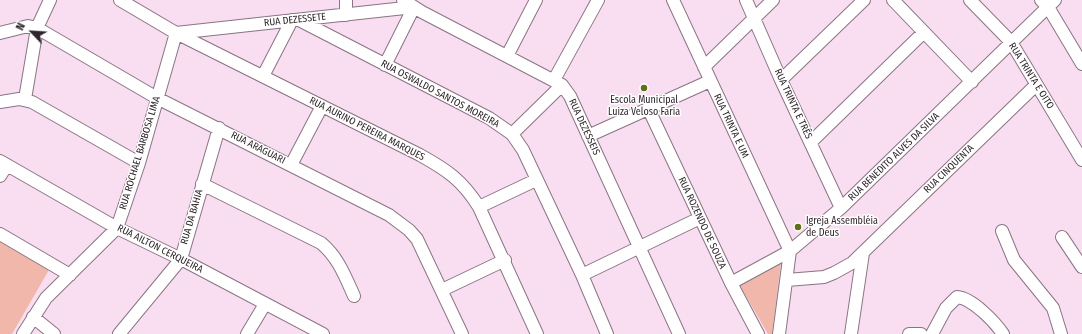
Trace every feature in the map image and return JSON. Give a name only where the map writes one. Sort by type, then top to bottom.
[{"type":"street","points":[[25,99],[37,28],[50,0]]},
{"type":"street","name":"RUA AURINO PEREIRA MARQUES","points":[[120,0],[176,34],[263,76],[451,173],[468,190],[479,207],[537,334]]},
{"type":"street","points":[[346,0],[346,15]]},
{"type":"street","points":[[403,0],[558,82]]},
{"type":"street","points":[[507,56],[536,0]]},
{"type":"street","points":[[512,134],[558,82],[598,0]]},
{"type":"street","name":"RUA TRINTA E UM","points":[[673,0],[790,251]]},
{"type":"street","name":"RUA TRINTA E TRÊS","points":[[746,0],[781,80],[841,208]]},
{"type":"street","points":[[704,68],[773,0]]},
{"type":"street","points":[[781,80],[864,0]]},
{"type":"street","points":[[893,0],[972,82]]},
{"type":"street","name":"RUA TRINTA E OITO","points":[[970,0],[1011,42],[1082,160]]},
{"type":"street","points":[[1048,2],[1082,64]]},
{"type":"street","name":"RUA BENEDITO ALVES DA SILVA","points":[[731,283],[790,251],[841,208],[972,82],[1048,2]]},
{"type":"street","name":"RUA DEZESSETE","points":[[176,34],[414,7]]},
{"type":"street","points":[[384,65],[414,7]]},
{"type":"street","points":[[263,76],[295,20]]},
{"type":"street","name":"RUA OSWALDO SANTOS MOREIRA","points":[[295,20],[489,118],[512,134],[523,150],[582,275],[607,334]]},
{"type":"street","points":[[0,33],[28,26],[37,28]]},
{"type":"street","name":"RUA ARAGUARI","points":[[37,28],[157,98],[369,204],[401,223],[417,239],[462,334]]},
{"type":"street","points":[[811,142],[924,32]]},
{"type":"street","name":"RUA ROCHAEL BARBOSA LIMA","points":[[23,334],[46,298],[117,228],[139,163],[176,34]]},
{"type":"street","points":[[588,136],[649,110],[710,81]]},
{"type":"street","name":"RUA DEZESSEIS","points":[[558,82],[570,96],[680,334]]},
{"type":"street","name":"RUA CINQUENTA","points":[[787,280],[829,275],[852,262],[1036,85]]},
{"type":"street","points":[[0,102],[14,99],[25,99],[139,163]]},
{"type":"street","points":[[291,165],[322,106]]},
{"type":"street","name":"RUA ROZENDO DE SOUZA","points":[[649,110],[731,283],[758,334]]},
{"type":"street","name":"RUA DA BAHIA","points":[[119,334],[181,259],[219,128]]},
{"type":"street","points":[[0,176],[3,163]]},
{"type":"street","name":"RUA AILTON CERQUEIRA","points":[[3,163],[117,228],[181,259],[323,334]]},
{"type":"street","points":[[479,207],[536,180]]},
{"type":"street","points":[[202,184],[321,243],[334,255],[354,296]]},
{"type":"street","points":[[582,275],[641,248],[700,218]]},
{"type":"street","points":[[1002,231],[1014,260],[1053,308],[1062,334]]},
{"type":"street","points":[[0,234],[70,275]]},
{"type":"street","points":[[1062,237],[1082,267]]},
{"type":"street","points":[[779,334],[790,251]]},
{"type":"street","points":[[851,334],[863,253]]},
{"type":"street","points":[[442,290],[504,260]]},
{"type":"street","points":[[932,334],[946,308],[956,297],[968,300],[986,314],[1004,334]]},
{"type":"street","points":[[248,334],[265,304]]},
{"type":"street","points":[[33,317],[54,334]]},
{"type":"street","points":[[909,334],[921,334]]},
{"type":"shaded area","points":[[0,239],[50,268],[12,334],[0,334]]},
{"type":"shaded area","points":[[781,262],[772,334],[768,334],[739,284]]},
{"type":"place","name":"Escola Municipal Luiza Veloso Faria","points":[[644,88]]},
{"type":"place","name":"Igreja Assembléia de Deus","points":[[798,227]]}]
